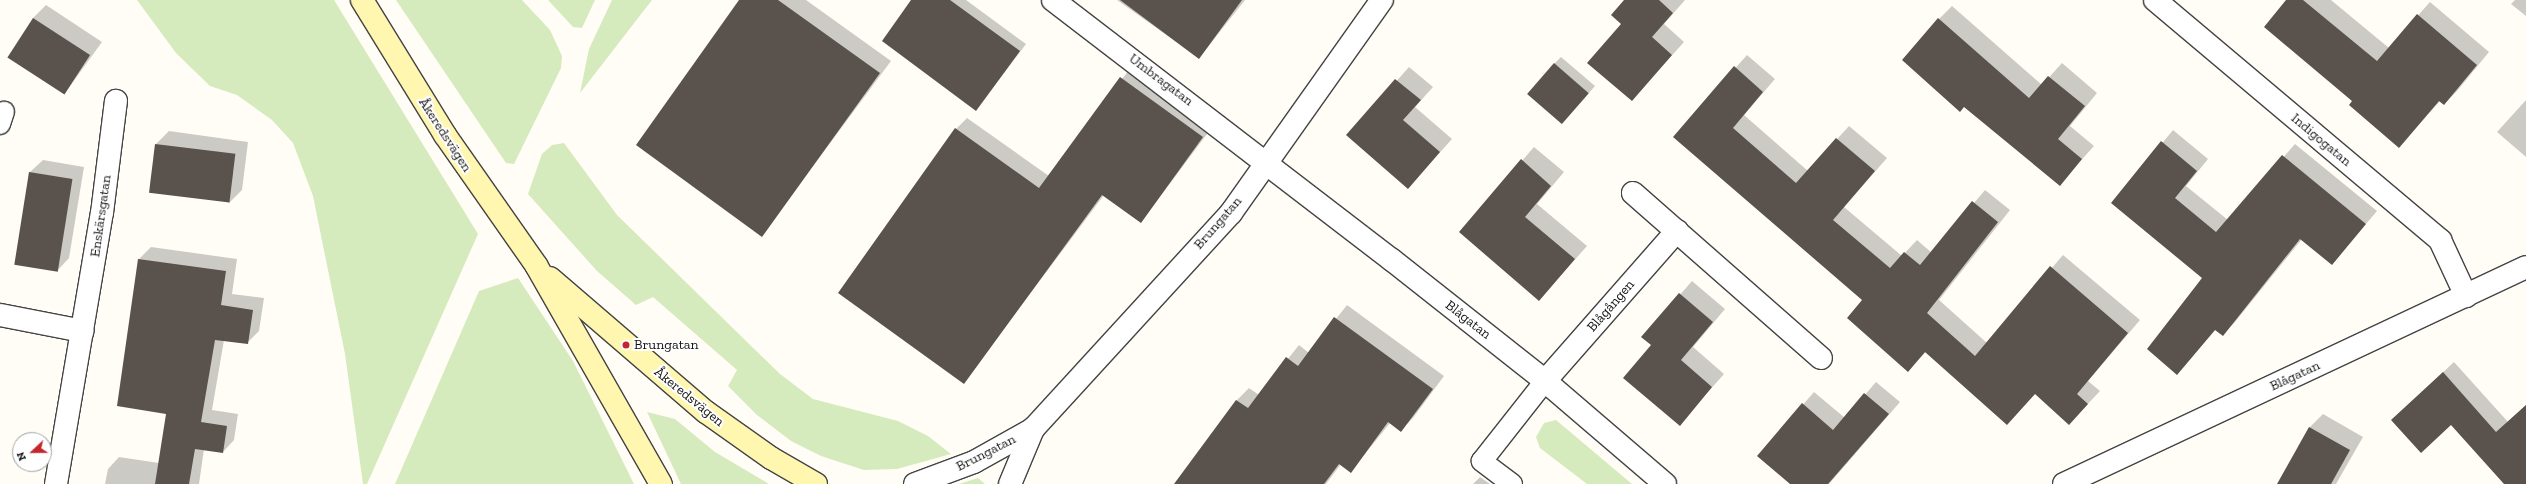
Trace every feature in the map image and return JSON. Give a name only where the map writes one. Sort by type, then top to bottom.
[{"type":"street","name":"Åkeredsvägen","points":[[362,0],[444,135],[536,265],[661,484]]},
{"type":"street","name":"Umbragatan","points":[[1053,0],[1266,163]]},
{"type":"street","name":"Brungatan","points":[[915,484],[974,462],[1033,429],[1231,212],[1382,0]]},
{"type":"street","name":"Indigogatan","points":[[2155,0],[2440,240],[2466,296]]},
{"type":"street","name":"Enskärsgatan","points":[[56,484],[82,331],[116,101]]},
{"type":"street","name":"Blågatan","points":[[1266,163],[1545,381],[1665,484]]},
{"type":"street","points":[[1633,193],[1820,358]]},
{"type":"street","name":"Blågången","points":[[1545,381],[1676,231]]},
{"type":"street","name":"Åkeredsvägen","points":[[536,265],[706,412],[771,458],[816,484]]},
{"type":"street","name":"Blågatan","points":[[2064,484],[2526,268]]},
{"type":"street","points":[[0,315],[82,331]]},
{"type":"street","name":"Brungatan","points":[[1010,484],[1033,429]]},
{"type":"lane","points":[[1512,484],[1482,461],[1545,381]]},
{"type":"green space","points":[[137,0],[334,0],[478,234],[367,484],[363,484],[345,354],[313,196],[293,143],[272,120],[237,95],[210,86],[176,53]]},
{"type":"green space","points":[[396,0],[522,0],[550,30],[562,56],[561,68],[514,164],[506,163]]},
{"type":"green space","points":[[548,0],[595,0],[582,28],[573,27]]},
{"type":"green space","points":[[612,0],[652,0],[580,93],[589,49]]},
{"type":"green space","points":[[564,143],[617,215],[780,374],[813,399],[898,421],[928,436],[951,454],[897,469],[864,470],[821,456],[791,441],[757,415],[728,386],[737,370],[653,297],[636,305],[597,271],[528,194],[542,154],[552,145]]},
{"type":"green space","points":[[518,278],[573,361],[634,484],[395,484],[479,291]]},
{"type":"green space","points":[[647,412],[675,419],[715,452],[769,484],[681,484]]},
{"type":"green space","points":[[1556,420],[1632,484],[1587,484],[1540,448],[1536,437],[1544,423]]},
{"type":"green space","points":[[978,478],[985,484],[959,484]]},
{"type":"building","points":[[739,0],[778,0],[880,73],[762,237],[636,145]]},
{"type":"building","points":[[911,0],[950,0],[1020,51],[976,111],[882,41]]},
{"type":"building","points":[[1120,0],[1242,0],[1199,59]]},
{"type":"building","points":[[1624,0],[1659,0],[1673,13],[1652,37],[1672,55],[1632,101],[1587,63],[1621,24],[1611,15]]},
{"type":"building","points":[[2286,0],[2303,0],[2377,61],[2417,14],[2477,65],[2444,105],[2439,101],[2399,148],[2349,105],[2352,101],[2264,27]]},
{"type":"building","points":[[33,18],[90,55],[64,94],[7,57]]},
{"type":"building","points":[[1938,18],[2029,98],[2048,76],[2085,106],[2058,139],[2082,159],[2060,186],[1964,107],[1960,112],[1902,60]]},
{"type":"building","points":[[1554,63],[1589,93],[1562,124],[1527,94]]},
{"type":"building","points":[[1734,66],[1763,92],[1733,128],[1796,183],[1836,138],[1875,171],[1833,220],[1890,268],[1904,252],[1920,265],[1972,201],[1998,222],[1927,313],[1975,356],[2050,266],[2128,333],[2077,394],[2088,404],[2069,425],[2035,394],[2007,425],[1925,352],[1908,372],[1847,318],[1862,300],[1673,137]]},
{"type":"building","points":[[1120,77],[1203,137],[1141,223],[1102,195],[964,384],[838,293],[955,128],[1039,188]]},
{"type":"building","points":[[1395,79],[1421,100],[1403,120],[1440,152],[1408,189],[1346,135]]},
{"type":"building","points":[[2161,141],[2197,171],[2175,198],[2216,232],[2282,155],[2366,224],[2332,265],[2300,239],[2223,336],[2215,330],[2177,375],[2147,349],[2202,278],[2111,203]]},
{"type":"building","points":[[155,144],[235,154],[229,203],[149,193]]},
{"type":"building","points":[[1521,159],[1551,186],[1525,217],[1575,259],[1539,301],[1459,232]]},
{"type":"building","points":[[29,172],[72,179],[58,272],[14,265]]},
{"type":"building","points":[[138,259],[226,271],[221,305],[253,310],[248,344],[215,340],[201,422],[227,426],[223,453],[195,449],[189,484],[155,484],[166,414],[117,406]]},
{"type":"building","points":[[1679,293],[1713,322],[1681,360],[1712,387],[1680,426],[1623,378],[1651,345],[1641,337]]},
{"type":"building","points":[[1334,317],[1433,389],[1401,432],[1388,422],[1351,473],[1339,464],[1324,484],[1174,484],[1236,400],[1248,408],[1286,357],[1298,366]]},
{"type":"building","points":[[2443,372],[2496,432],[2526,405],[2526,484],[2504,484],[2451,425],[2421,453],[2391,420]]},
{"type":"building","points":[[1864,393],[1889,414],[1828,484],[1790,484],[1757,456],[1802,403],[1833,430]]},
{"type":"building","points":[[2309,427],[2350,450],[2331,484],[2277,484]]},
{"type":"place","name":"Brungatan","points":[[626,345]]}]
